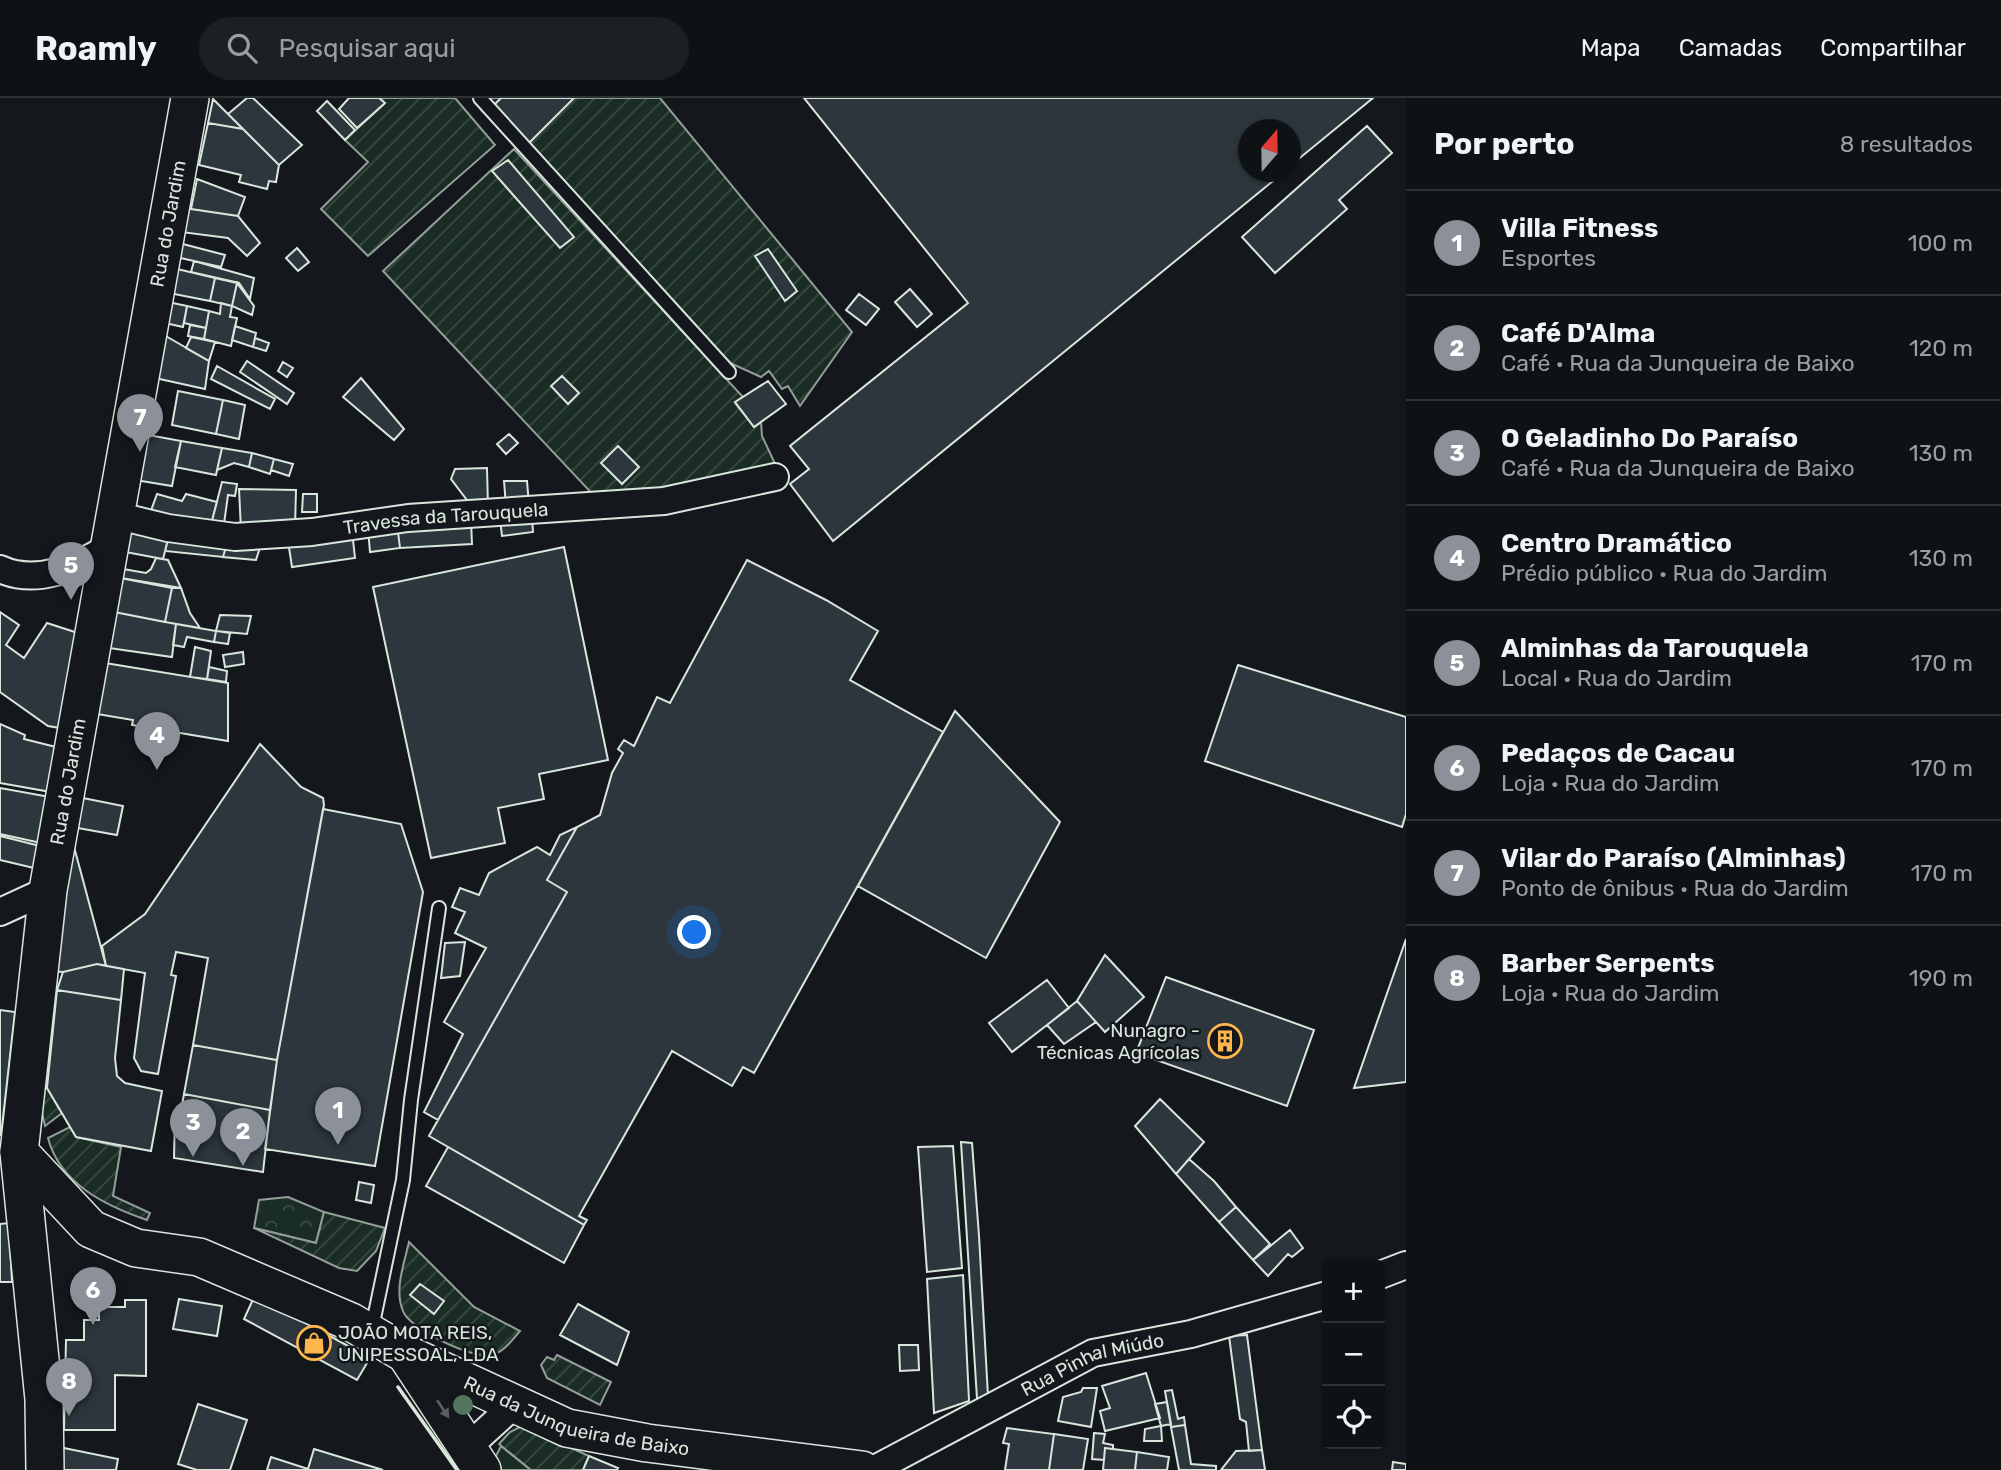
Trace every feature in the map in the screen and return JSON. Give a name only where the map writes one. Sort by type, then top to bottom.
[{"type":"main road","name":"Rua do Jardim","points":[[45,1470],[44,1399],[10,1153],[48,890],[190,98]]},
{"type":"main road","name":"Rua da Junqueira de Baixo","points":[[10,1153],[91,1229],[136,1248],[199,1256],[371,1332],[404,1353],[567,1428],[647,1443],[862,1470]]},
{"type":"main road","points":[[404,1353],[475,1458]]},
{"type":"street","name":"Travessa da Tarouquela","points":[[112,531],[168,528],[248,536],[312,533],[408,518],[664,500],[775,477]]},
{"type":"street","points":[[0,569],[14,576],[45,574],[79,565],[112,531]]},
{"type":"street","points":[[0,912],[48,890]]},
{"type":"street","points":[[1385,1273],[1406,1265]]},
{"type":"street","name":"Rua Pinhal Miúdo","points":[[873,1470],[1094,1353],[1191,1334],[1322,1296]]},
{"type":"street","points":[[475,1458],[514,1405]]},
{"type":"lane","points":[[480,98],[729,373]]},
{"type":"lane","points":[[371,1332],[403,1180],[411,1100],[439,908]]},
{"type":"green space","points":[[379,98],[455,98],[495,145],[368,256],[321,209],[368,162],[345,140],[384,104]]},
{"type":"green space","points":[[487,98],[660,98],[852,332],[800,406],[788,386],[782,389],[769,371],[761,377],[730,363]]},
{"type":"green space","points":[[514,149],[743,397],[735,403],[754,427],[761,422],[762,436],[777,468],[599,501],[383,271]]},
{"type":"green space","points":[[44,1033],[53,1035],[47,1088],[62,1113],[45,1126],[37,1090]]},
{"type":"green space","points":[[70,1127],[77,1137],[121,1147],[113,1196],[150,1213],[147,1220],[101,1200],[87,1191],[63,1168],[48,1138]]},
{"type":"green space","points":[[288,1197],[324,1212],[316,1243],[254,1228],[259,1200]]},
{"type":"green space","points":[[324,1212],[385,1228],[376,1251],[357,1271],[339,1268],[254,1228],[316,1243]]},
{"type":"green space","points":[[409,1242],[474,1307],[520,1331],[504,1348],[492,1355],[471,1353],[443,1342],[408,1318],[400,1303],[399,1294]]},
{"type":"green space","points":[[557,1355],[611,1382],[600,1405],[547,1378],[541,1365],[547,1357],[554,1360]]},
{"type":"green space","points":[[522,1426],[589,1456],[583,1470],[531,1470],[499,1444],[510,1432]]},
{"type":"green space","points":[[501,1446],[531,1470],[500,1470],[496,1456]]},
{"type":"building","points":[[247,98],[253,98],[302,145],[279,165],[228,114]]},
{"type":"building","points":[[349,98],[379,98],[385,103],[357,128],[339,109]]},
{"type":"building","points":[[501,98],[574,98],[529,143],[492,107]]},
{"type":"building","points":[[804,98],[1373,98],[1301,157],[1301,119],[1238,119],[1238,182],[1272,182],[833,541],[790,484],[809,469],[790,446],[968,303]]},
{"type":"building","points":[[213,99],[243,129],[208,123]]},
{"type":"building","points":[[327,101],[355,130],[345,140],[317,111]]},
{"type":"building","points":[[208,123],[243,129],[279,165],[276,182],[269,181],[267,189],[239,182],[241,175],[199,165]]},
{"type":"building","points":[[1367,126],[1392,153],[1339,200],[1347,209],[1275,273],[1242,237]]},
{"type":"building","points":[[508,160],[574,237],[560,248],[492,171]]},
{"type":"building","points":[[197,179],[245,197],[238,216],[191,209]]},
{"type":"building","points":[[184,208],[238,216],[260,243],[247,256],[228,238],[181,232]]},
{"type":"building","points":[[179,243],[225,255],[221,267],[176,257]]},
{"type":"building","points":[[297,248],[309,262],[298,271],[286,258]]},
{"type":"building","points":[[768,249],[797,291],[785,301],[755,256]]},
{"type":"building","points":[[194,261],[254,278],[250,299],[239,283],[191,272]]},
{"type":"building","points":[[173,268],[215,278],[210,301],[169,293]]},
{"type":"building","points":[[215,278],[237,283],[232,306],[210,301]]},
{"type":"building","points":[[237,283],[254,306],[252,315],[232,306]]},
{"type":"building","points":[[910,289],[932,314],[917,327],[895,302]]},
{"type":"building","points":[[859,294],[879,309],[866,325],[846,310]]},
{"type":"building","points":[[168,302],[187,306],[183,327],[165,323]]},
{"type":"building","points":[[221,303],[232,306],[230,317],[237,318],[231,346],[204,339],[209,311],[220,314]]},
{"type":"building","points":[[187,306],[209,311],[206,328],[184,323]]},
{"type":"building","points":[[190,325],[206,328],[204,339],[188,336]]},
{"type":"building","points":[[235,326],[256,333],[253,347],[232,340]]},
{"type":"building","points":[[164,335],[209,361],[205,389],[155,378]]},
{"type":"building","points":[[191,337],[215,342],[209,361],[186,348]]},
{"type":"building","points":[[255,338],[269,343],[266,351],[253,347]]},
{"type":"building","points":[[247,361],[294,393],[287,404],[240,372]]},
{"type":"building","points":[[283,362],[293,368],[287,377],[278,371]]},
{"type":"building","points":[[217,366],[275,399],[270,409],[211,379]]},
{"type":"building","points":[[562,376],[579,393],[568,404],[551,386]]},
{"type":"building","points":[[361,378],[404,429],[394,440],[343,397]]},
{"type":"building","points":[[768,381],[786,404],[754,427],[735,402]]},
{"type":"building","points":[[178,391],[223,400],[216,434],[172,425]]},
{"type":"building","points":[[223,400],[245,405],[239,439],[216,434]]},
{"type":"building","points":[[143,434],[181,441],[172,486],[135,480]]},
{"type":"building","points":[[509,434],[518,443],[506,454],[497,444]]},
{"type":"building","points":[[181,441],[222,448],[216,475],[175,467]]},
{"type":"building","points":[[618,446],[639,467],[622,484],[601,463]]},
{"type":"building","points":[[222,448],[252,453],[249,467],[234,463],[217,470]]},
{"type":"building","points":[[252,453],[274,459],[270,474],[249,467]]},
{"type":"building","points":[[274,459],[293,464],[289,476],[271,470]]},
{"type":"building","points":[[487,468],[488,507],[473,508],[451,479],[455,469]]},
{"type":"building","points":[[504,481],[527,481],[529,505],[506,506]]},
{"type":"building","points":[[222,482],[237,484],[235,496],[228,495],[223,531],[210,528]]},
{"type":"building","points":[[239,489],[296,490],[295,527],[241,530]]},
{"type":"building","points":[[157,494],[182,501],[186,494],[217,502],[210,528],[149,516]]},
{"type":"building","points":[[303,494],[317,494],[317,512],[302,512]]},
{"type":"building","points":[[532,518],[533,532],[502,536],[500,519]]},
{"type":"building","points":[[471,521],[472,544],[400,548],[397,524]]},
{"type":"building","points":[[397,524],[400,548],[370,552],[368,529]]},
{"type":"building","points":[[124,525],[170,532],[163,559],[120,551]]},
{"type":"building","points":[[352,531],[355,558],[292,567],[288,541]]},
{"type":"building","points":[[170,532],[228,540],[223,557],[165,551]]},
{"type":"building","points":[[228,540],[262,541],[256,560],[223,557]]},
{"type":"building","points":[[564,547],[608,760],[539,774],[544,799],[498,808],[505,843],[431,858],[373,587]]},
{"type":"building","points":[[156,558],[168,560],[181,588],[115,577],[117,568],[146,573]]},
{"type":"building","points":[[747,560],[826,600],[878,631],[850,680],[943,732],[754,1073],[743,1067],[732,1086],[672,1051],[579,1216],[587,1220],[584,1225],[429,1136],[567,892],[547,880],[577,827],[600,815],[612,773],[623,753],[618,749],[624,740],[634,746],[657,697],[670,703]]},
{"type":"building","points":[[115,577],[172,588],[165,622],[109,611]]},
{"type":"building","points":[[172,588],[181,588],[190,613],[200,628],[165,622]]},
{"type":"building","points":[[109,611],[176,624],[172,657],[102,647]]},
{"type":"building","points":[[0,612],[19,625],[6,645],[24,658],[47,623],[81,634],[60,728],[48,726],[0,692]]},
{"type":"building","points":[[220,615],[251,616],[247,634],[216,631]]},
{"type":"building","points":[[176,624],[216,631],[214,642],[187,637],[184,647],[173,645]]},
{"type":"building","points":[[216,631],[230,633],[228,644],[214,642]]},
{"type":"building","points":[[195,647],[211,651],[207,679],[190,677]]},
{"type":"building","points":[[243,652],[244,664],[225,667],[223,655]]},
{"type":"building","points":[[99,662],[228,683],[228,741],[132,725],[133,720],[91,713]]},
{"type":"building","points":[[1238,665],[1406,717],[1406,814],[1402,827],[1205,761]]},
{"type":"building","points":[[209,667],[227,671],[226,682],[207,679]]},
{"type":"building","points":[[955,711],[1060,822],[986,958],[858,886]]},
{"type":"building","points":[[0,724],[25,735],[24,739],[60,748],[51,792],[0,783]]},
{"type":"building","points":[[260,744],[301,787],[323,798],[324,805],[277,1060],[193,1045],[208,958],[176,952],[171,975],[176,976],[158,1074],[141,1071],[134,1058],[145,973],[106,966],[102,946],[145,914]]},
{"type":"building","points":[[0,788],[50,797],[41,843],[0,834]]},
{"type":"building","points":[[78,797],[123,806],[117,835],[72,827]]},
{"type":"building","points":[[323,809],[401,824],[423,892],[375,1166],[265,1149],[277,1060]]},
{"type":"building","points":[[577,827],[547,880],[567,892],[438,1120],[424,1112],[463,1034],[444,1022],[486,948],[455,933],[465,912],[452,907],[460,888],[479,895],[489,873],[537,847],[550,855],[560,835]]},
{"type":"building","points":[[0,836],[40,846],[34,868],[0,860]]},
{"type":"building","points":[[73,843],[106,966],[97,964],[63,972],[51,971]]},
{"type":"building","points":[[1406,939],[1406,1082],[1354,1088]]},
{"type":"building","points":[[465,942],[460,976],[441,978],[445,943]]},
{"type":"building","points":[[1105,955],[1144,997],[1105,1032],[1077,1001]]},
{"type":"building","points":[[97,964],[124,969],[121,1000],[57,990],[63,972]]},
{"type":"building","name":"Nunagro - Técnicas Agrícolas","points":[[1166,977],[1314,1030],[1287,1106],[1136,1053]]},
{"type":"building","points":[[1047,980],[1069,1008],[1012,1052],[989,1023]]},
{"type":"building","points":[[57,990],[121,1000],[115,1058],[117,1076],[125,1083],[162,1091],[151,1151],[76,1137],[47,1088]]},
{"type":"building","points":[[1077,1001],[1096,1022],[1064,1044],[1047,1025]]},
{"type":"building","points":[[0,1010],[15,1012],[1,1135],[0,1135]]},
{"type":"building","points":[[193,1045],[277,1060],[270,1110],[184,1094]]},
{"type":"building","points":[[184,1094],[270,1110],[263,1172],[174,1158],[175,1115],[180,1116]]},
{"type":"building","points":[[1160,1099],[1204,1142],[1176,1174],[1135,1126]]},
{"type":"building","points":[[961,1142],[972,1143],[979,1236],[988,1396],[977,1399]]},
{"type":"building","points":[[953,1146],[962,1268],[927,1272],[918,1147]]},
{"type":"building","points":[[448,1147],[584,1225],[564,1263],[426,1186]]},
{"type":"building","points":[[1189,1159],[1214,1181],[1236,1207],[1219,1222],[1176,1174]]},
{"type":"building","points":[[359,1182],[374,1185],[371,1203],[356,1200]]},
{"type":"building","points":[[1236,1207],[1270,1244],[1253,1260],[1219,1222]]},
{"type":"building","points":[[9,1223],[12,1282],[0,1282],[0,1224]]},
{"type":"building","points":[[1290,1230],[1303,1248],[1292,1257],[1288,1254],[1268,1276],[1253,1260]]},
{"type":"building","points":[[963,1275],[969,1401],[934,1413],[927,1279]]},
{"type":"building","points":[[420,1284],[444,1301],[434,1314],[410,1295]]},
{"type":"building","name":"JOÃO MOTA REIS, UNIPESSOAL, LDA","points":[[255,1295],[370,1358],[357,1380],[244,1319]]},
{"type":"building","points":[[179,1299],[222,1306],[217,1336],[173,1329]]},
{"type":"building","points":[[125,1300],[146,1300],[146,1376],[115,1375],[115,1430],[64,1430],[66,1340],[84,1340],[84,1320],[99,1320],[99,1307],[125,1307]]},
{"type":"building","points":[[578,1304],[629,1332],[617,1365],[560,1335]]},
{"type":"building","points":[[1247,1335],[1262,1450],[1249,1451],[1246,1422],[1240,1419],[1229,1336]]},
{"type":"building","points":[[899,1345],[918,1345],[919,1370],[900,1371]]},
{"type":"building","points":[[1146,1373],[1160,1418],[1105,1431],[1100,1411],[1110,1408],[1102,1386]]},
{"type":"building","points":[[1083,1388],[1097,1388],[1091,1427],[1058,1421],[1063,1397],[1081,1392]]},
{"type":"building","points":[[1172,1390],[1178,1419],[1184,1417],[1185,1425],[1171,1427],[1165,1391]]},
{"type":"building","points":[[1167,1402],[1171,1424],[1161,1426],[1155,1404]]},
{"type":"building","points":[[198,1404],[247,1420],[230,1470],[197,1470],[178,1464]]},
{"type":"building","points":[[1185,1425],[1191,1464],[1216,1466],[1216,1470],[1179,1470],[1171,1427]]},
{"type":"building","points":[[1161,1426],[1162,1441],[1144,1441],[1145,1429]]},
{"type":"building","points":[[1007,1428],[1054,1434],[1049,1470],[1005,1470],[1009,1444],[1003,1443]]},
{"type":"building","points":[[1094,1433],[1105,1434],[1103,1443],[1113,1445],[1113,1449],[1105,1448],[1104,1460],[1092,1459]]},
{"type":"building","points":[[1054,1434],[1088,1439],[1083,1470],[1049,1470]]},
{"type":"building","points":[[59,1447],[118,1459],[116,1470],[54,1470]]},
{"type":"building","points":[[1105,1448],[1137,1452],[1135,1470],[1103,1470]]},
{"type":"building","points":[[314,1449],[383,1470],[267,1470],[271,1457],[308,1469]]},
{"type":"building","points":[[1262,1450],[1265,1470],[1221,1470],[1236,1451]]},
{"type":"building","points":[[1137,1452],[1169,1457],[1167,1470],[1135,1470]]},
{"type":"building","points":[[589,1456],[618,1468],[583,1470]]},
{"type":"building","points":[[1393,1462],[1406,1464],[1406,1470],[1392,1470]]},
{"type":"wall","points":[[398,1387],[457,1470]]},
{"type":"place","name":"Vilar do Paraíso (Alminhas)","points":[[140,452]]},
{"type":"place","name":"Alminhas da Tarouquela","points":[[71,600]]},
{"type":"place","name":"Centro Dramático","points":[[157,770]]},
{"type":"place","name":"Nunagro - Técnicas Agrícolas","points":[[1225,1041]]},
{"type":"place","name":"Villa Fitness","points":[[338,1145]]},
{"type":"place","name":"O Geladinho Do Paraíso","points":[[193,1157]]},
{"type":"place","name":"Café D'Alma","points":[[243,1166]]},
{"type":"place","name":"Pedaços de Cacau","points":[[93,1325]]},
{"type":"place","name":"JOÃO MOTA REIS, UNIPESSOAL, LDA","points":[[314,1343]]},
{"type":"place","name":"Barber Serpents","points":[[69,1416]]}]
